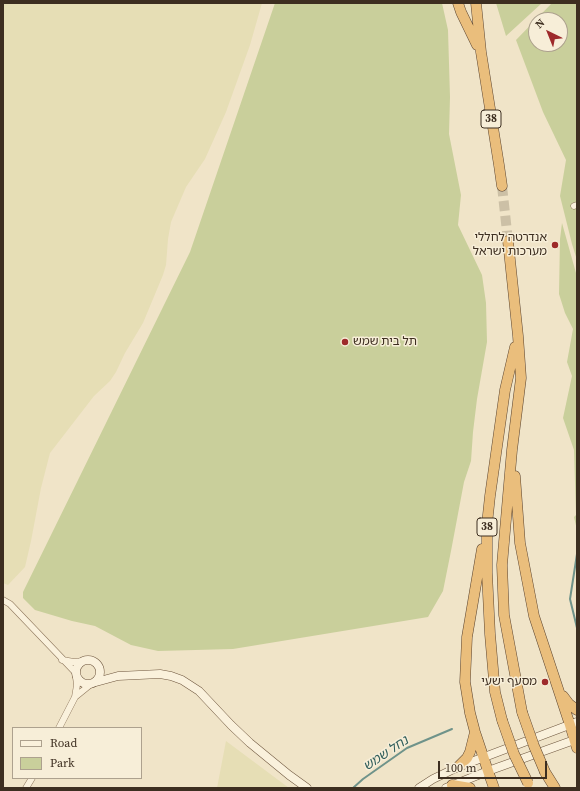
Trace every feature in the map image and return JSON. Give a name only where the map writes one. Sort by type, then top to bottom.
[{"type":"highway","name":"38","points":[[458,3],[481,52]]},
{"type":"highway","name":"38","points":[[476,3],[481,52],[502,186]]},
{"type":"highway","name":"38","points":[[508,241],[521,378],[512,450],[502,565],[504,615],[522,712],[534,746],[545,772],[554,788]]},
{"type":"highway","name":"38","points":[[518,336],[505,390],[490,496],[487,524],[487,573],[495,692],[502,720],[514,754],[529,785]]},
{"type":"highway","points":[[512,450],[520,543],[534,616],[558,688],[574,724],[576,742]]},
{"type":"highway","points":[[487,524],[467,637],[465,682],[475,732],[494,788]]},
{"type":"highway","points":[[558,688],[570,704],[577,710]]},
{"type":"highway","points":[[458,767],[467,758],[470,752],[475,732]]},
{"type":"highway","points":[[449,787],[470,788]]},
{"type":"main road","points":[[118,676],[108,673],[92,661],[84,661],[78,666],[76,675],[81,683],[85,684],[118,676],[160,674],[172,676],[182,680],[199,691],[250,743],[307,788]]},
{"type":"main road","points":[[93,683],[99,678],[100,670],[98,666]]},
{"type":"main road","points":[[419,788],[433,779],[458,767],[574,724]]},
{"type":"main road","points":[[449,787],[488,771],[576,742]]},
{"type":"street","points":[[3,600],[10,604],[76,675],[77,685],[75,697],[59,727]]},
{"type":"street","points":[[62,660],[74,662],[84,661]]},
{"type":"street","points":[[75,697],[93,683]]},
{"type":"street","points":[[26,788],[31,779]]},
{"type":"shaded area","points":[[3,3],[262,3],[250,45],[226,112],[205,159],[186,187],[171,222],[166,265],[143,323],[110,381],[94,396],[50,453],[41,488],[25,567],[8,585],[3,583]]},
{"type":"shaded area","points":[[226,741],[289,788],[217,788]]},
{"type":"green space","points":[[275,3],[442,3],[448,30],[450,97],[449,134],[461,195],[458,225],[482,275],[486,303],[487,342],[477,399],[471,461],[464,482],[443,591],[428,617],[233,649],[158,651],[131,645],[95,626],[35,610],[23,598],[23,592],[190,252]]},
{"type":"green space","points":[[496,3],[542,3],[532,12],[528,12],[528,16],[506,36]]},
{"type":"green space","points":[[552,3],[577,3],[577,260],[560,196],[566,160],[543,112],[516,40],[528,28],[528,52],[568,52],[568,12],[543,12]]},
{"type":"green space","points":[[562,223],[577,275],[577,530],[574,517],[576,515],[574,450],[563,418],[572,376],[567,362],[573,329],[565,313],[559,294],[560,239]]},
{"type":"waterway","points":[[577,554],[570,599],[577,628]]},
{"type":"waterway","name":"נחל שמש","points":[[353,788],[363,779],[407,748],[452,729]]},
{"type":"tunnel","points":[[502,186],[508,241]]},
{"type":"place","name":"אנדרטה לחללי מערכות ישראל","points":[[555,245]]},
{"type":"place","name":"תל בית שמש","points":[[345,342]]},
{"type":"place","name":"מסעף ישעי","points":[[545,682]]}]
